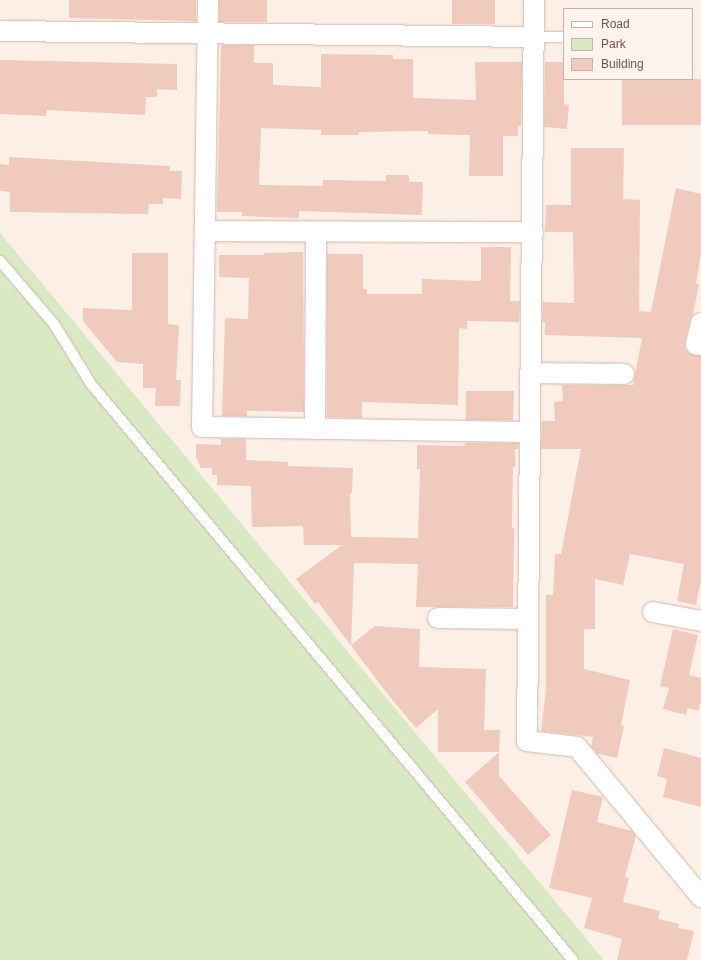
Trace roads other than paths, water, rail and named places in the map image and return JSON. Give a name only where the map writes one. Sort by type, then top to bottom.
[{"type":"street","points":[[208,0],[202,427],[530,432]]},
{"type":"street","points":[[534,0],[528,741],[577,747],[701,897]]},
{"type":"street","points":[[0,31],[534,37]]},
{"type":"street","points":[[205,231],[533,232]]},
{"type":"street","points":[[316,232],[316,429]]},
{"type":"street","points":[[701,323],[696,344],[701,345]]},
{"type":"street","points":[[531,373],[624,374]]},
{"type":"street","points":[[653,612],[701,621]]},
{"type":"street","points":[[438,618],[528,619]]},
{"type":"lane","points":[[534,37],[563,37]]},
{"type":"lane","points":[[0,261],[54,324],[91,384],[574,960]]}]
